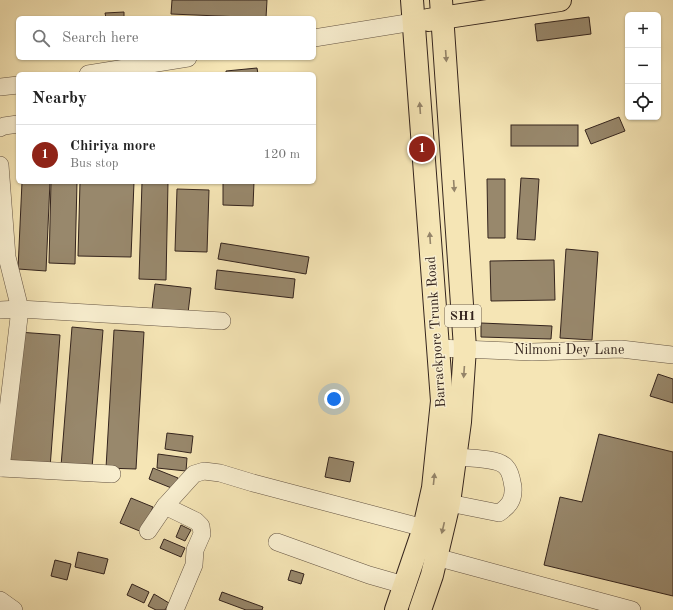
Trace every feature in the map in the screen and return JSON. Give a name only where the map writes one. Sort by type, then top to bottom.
[{"type":"main road","name":"Barrackpore Trunk Road","points":[[396,610],[424,528],[433,488],[442,400],[412,0]]},
{"type":"main road","points":[[413,22],[442,9],[560,0]]},
{"type":"main road","name":"Barrackpore Trunk Road","points":[[420,610],[432,575],[449,503],[460,422],[465,348],[442,9]]},
{"type":"street","points":[[316,38],[413,22]]},
{"type":"street","points":[[100,72],[176,60]]},
{"type":"street","points":[[0,87],[16,85]]},
{"type":"street","points":[[0,128],[16,124]]},
{"type":"street","points":[[0,165],[4,257],[20,309],[0,468],[112,474]]},
{"type":"street","points":[[0,310],[20,309],[222,321]]},
{"type":"street","name":"Nilmoni Dey Lane","points":[[438,348],[532,352],[621,349],[673,356]]},
{"type":"street","points":[[449,503],[499,513],[509,506],[513,493],[512,478],[506,466],[497,461],[455,457]]},
{"type":"street","points":[[148,531],[165,506],[194,474],[204,471],[220,473],[424,528]]},
{"type":"street","points":[[165,506],[196,521],[201,526],[202,534],[195,550],[194,565],[175,610]]},
{"type":"street","points":[[277,542],[368,575],[404,585]]},
{"type":"street","points":[[436,557],[632,610]]},
{"type":"street","points":[[0,600],[14,610]]},
{"type":"building","points":[[172,0],[267,0],[266,16],[171,14]]},
{"type":"building","points":[[124,12],[124,16],[106,16],[105,13]]},
{"type":"building","points":[[589,17],[591,34],[537,41],[535,24]]},
{"type":"building","points":[[257,68],[258,72],[226,72]]},
{"type":"building","points":[[619,117],[625,131],[591,144],[585,130]]},
{"type":"building","points":[[511,125],[578,125],[578,146],[511,146]]},
{"type":"building","points":[[521,178],[539,179],[535,240],[517,239]]},
{"type":"building","points":[[487,179],[505,179],[505,238],[488,238]]},
{"type":"building","points":[[22,184],[50,184],[46,271],[18,269]]},
{"type":"building","points":[[51,184],[77,184],[75,264],[49,263]]},
{"type":"building","points":[[80,184],[134,184],[131,257],[78,256]]},
{"type":"building","points":[[142,184],[168,184],[166,280],[139,279]]},
{"type":"building","points":[[223,184],[254,184],[253,206],[223,205]]},
{"type":"building","points":[[177,189],[209,190],[207,252],[175,251]]},
{"type":"building","points":[[221,243],[309,257],[306,274],[218,259]]},
{"type":"building","points":[[566,249],[598,252],[592,340],[560,338]]},
{"type":"building","points":[[554,260],[555,300],[491,301],[490,261]]},
{"type":"building","points":[[217,270],[295,279],[293,298],[215,289]]},
{"type":"building","points":[[155,284],[191,288],[188,313],[152,309]]},
{"type":"building","points":[[481,323],[552,326],[551,339],[481,337]]},
{"type":"building","points":[[72,327],[103,330],[92,468],[61,466]]},
{"type":"building","points":[[114,330],[144,332],[136,469],[106,468]]},
{"type":"building","points":[[18,332],[60,335],[50,468],[9,465]]},
{"type":"building","points":[[658,374],[673,379],[673,403],[650,396]]},
{"type":"building","points":[[167,433],[193,436],[191,453],[165,449]]},
{"type":"building","points":[[599,434],[673,452],[673,596],[544,565],[560,497],[582,502]]},
{"type":"building","points":[[158,454],[187,458],[186,471],[157,468]]},
{"type":"building","points":[[329,457],[354,462],[350,482],[325,477]]},
{"type":"building","points":[[153,468],[178,478],[174,489],[149,479]]},
{"type":"building","points":[[131,498],[153,507],[142,532],[120,523]]},
{"type":"building","points":[[181,525],[191,530],[185,541],[176,537]]},
{"type":"building","points":[[164,539],[185,548],[181,557],[160,548]]},
{"type":"building","points":[[78,552],[108,559],[104,574],[75,567]]},
{"type":"building","points":[[55,560],[71,564],[67,580],[51,576]]},
{"type":"building","points":[[291,570],[304,574],[301,584],[288,580]]},
{"type":"building","points":[[132,584],[149,592],[144,603],[127,595]]},
{"type":"building","points":[[222,592],[263,607],[262,610],[246,610],[219,600]]},
{"type":"building","points":[[154,594],[169,603],[165,610],[156,610],[148,606]]},
{"type":"place","name":"Chiriya more","points":[[422,149]]}]
